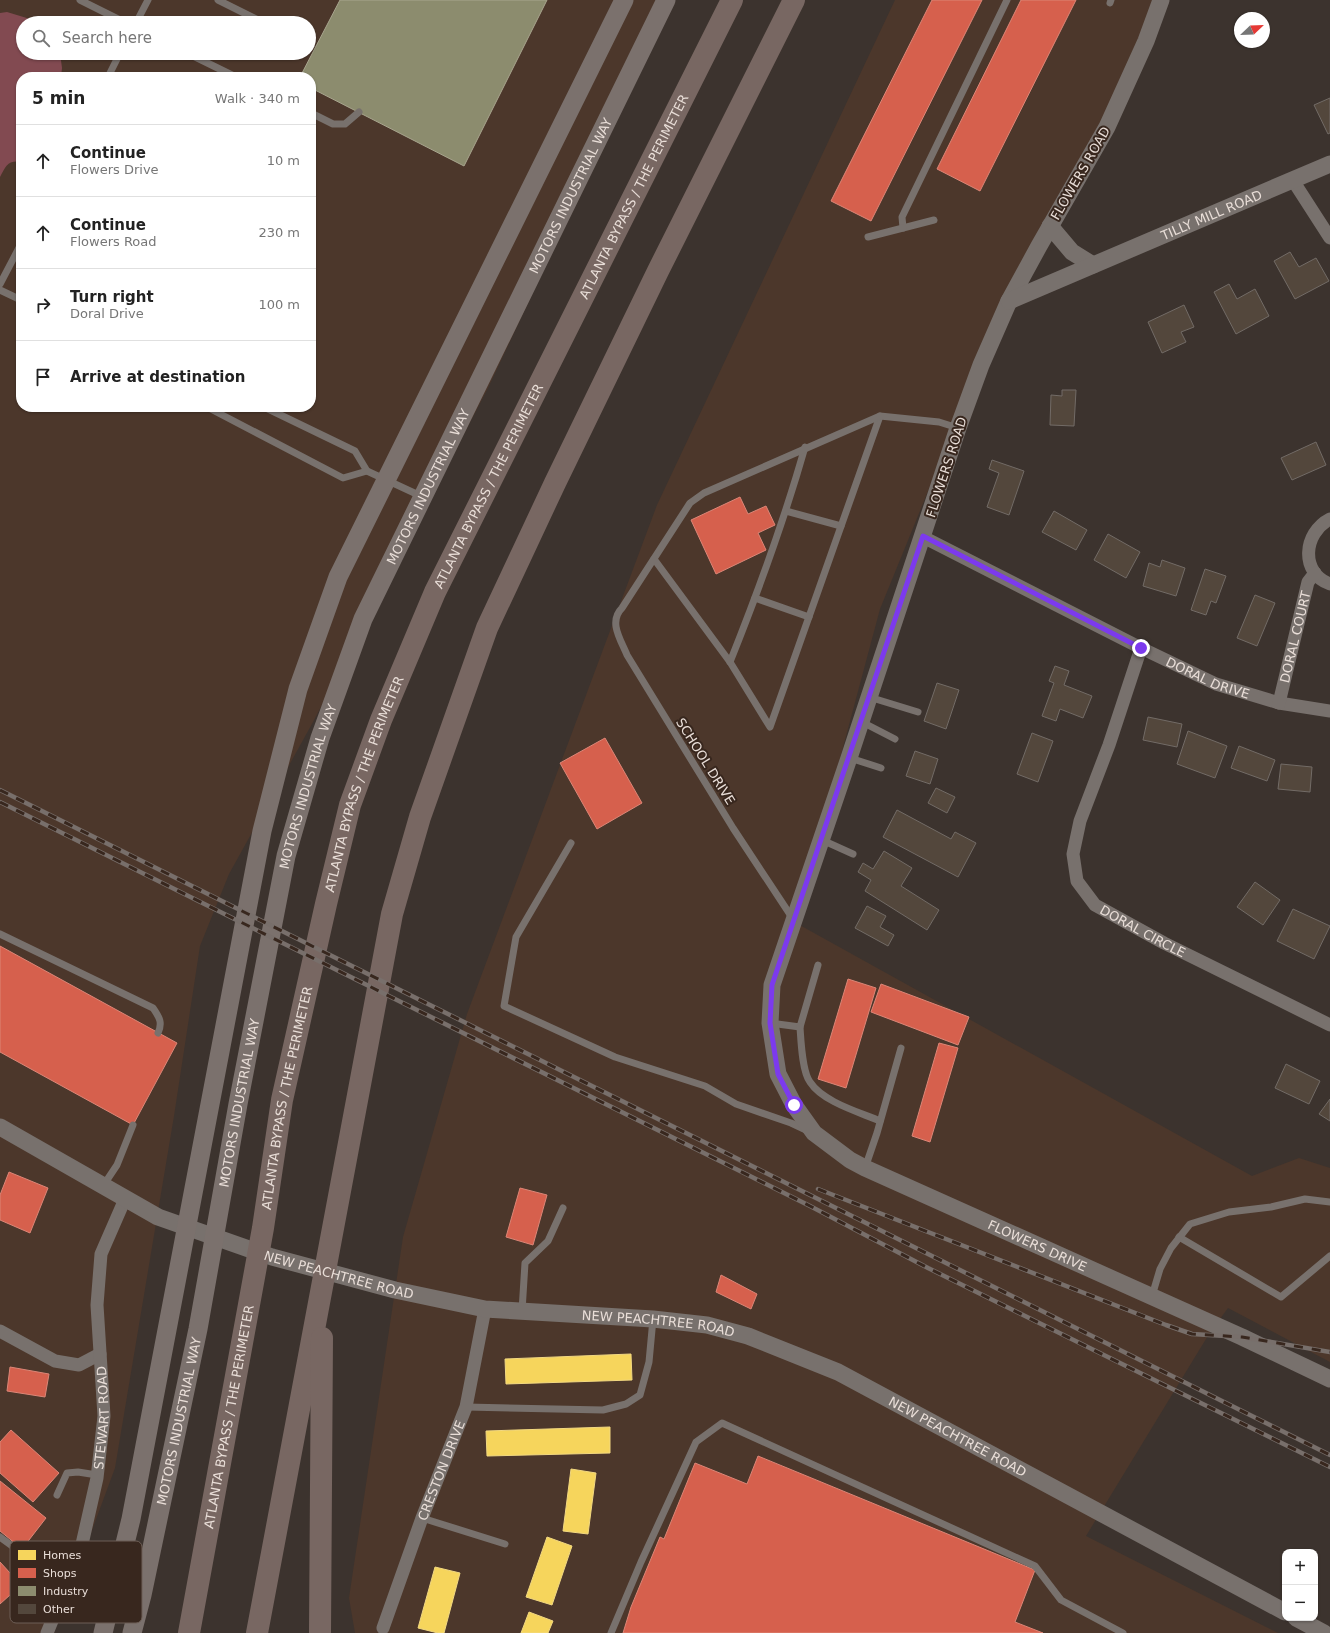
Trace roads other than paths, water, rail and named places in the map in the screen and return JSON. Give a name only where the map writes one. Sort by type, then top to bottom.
[{"type":"highway","name":"ATLANTA BYPASS / THE PERIMETER","points":[[189,1633],[263,1228],[282,1100],[350,805],[381,720],[435,592],[732,0]]},
{"type":"highway","points":[[257,1633],[392,914],[420,817],[487,628],[655,278],[794,0]]},
{"type":"highway","points":[[320,1633],[322,1283]]},
{"type":"main road","name":"MOTORS INDUSTRIAL WAY","points":[[126,1541],[132,1519],[262,831],[298,689],[338,577],[624,0]]},
{"type":"main road","name":"MOTORS INDUSTRIAL WAY","points":[[142,1596],[198,1329],[238,1104],[286,856],[320,738],[363,619],[666,0]]},
{"type":"main road","name":"MOTORS INDUSTRIAL WAY","points":[[103,1633],[106,1623]]},
{"type":"main road","name":"MOTORS INDUSTRIAL WAY","points":[[132,1633],[135,1623]]},
{"type":"street","name":"FLOWERS ROAD","points":[[778,1074],[770,1023],[772,985],[822,840],[958,428],[981,366],[1009,302],[1050,226],[1107,128],[1146,41],[1160,0]]},
{"type":"street","name":"TILLY MILL ROAD","points":[[1009,302],[1292,179],[1330,164]]},
{"type":"street","points":[[1292,179],[1330,238]]},
{"type":"street","points":[[1050,226],[1072,252],[1093,265]]},
{"type":"street","points":[[1315,573],[1309,561],[1308,547],[1313,534],[1322,524],[1330,519]]},
{"type":"street","name":"DORAL DRIVE","points":[[923,536],[1141,648],[1216,684],[1280,703],[1330,711]]},
{"type":"street","name":"DORAL COURT","points":[[1280,703],[1308,582],[1315,573],[1330,584]]},
{"type":"street","name":"DORAL CIRCLE","points":[[1141,648],[1109,745],[1080,821],[1073,854],[1077,881],[1095,905],[1164,943],[1330,1025]]},
{"type":"street","name":"FLOWERS DRIVE","points":[[778,1074],[794,1105],[814,1133],[850,1160],[864,1168],[1152,1296],[1330,1379]]},
{"type":"street","name":"NEW PEACHTREE ROAD","points":[[0,1128],[158,1217],[272,1257],[395,1290],[485,1308],[653,1319],[707,1325],[748,1336],[838,1372],[1282,1610]]},
{"type":"street","name":"STEWART ROAD","points":[[83,1541],[97,1475],[104,1416],[97,1305],[101,1254],[125,1199]]},
{"type":"street","name":"CRESTON DRIVE","points":[[383,1628],[422,1518],[466,1407],[485,1308]]},
{"type":"street","points":[[0,1331],[55,1361],[79,1365],[100,1354]]},
{"type":"street","points":[[1302,1621],[1324,1633]]},
{"type":"street","name":"STEWART ROAD","points":[[47,1633],[51,1623]]},
{"type":"lane","points":[[80,0],[112,16]]},
{"type":"lane","points":[[140,16],[148,0]]},
{"type":"lane","points":[[218,0],[250,16]]},
{"type":"lane","points":[[903,228],[902,217],[1007,0]]},
{"type":"lane","points":[[110,72],[116,60]]},
{"type":"lane","points":[[202,60],[226,72]]},
{"type":"lane","points":[[316,116],[333,124],[345,124],[359,112]]},
{"type":"lane","points":[[868,237],[934,220]]},
{"type":"lane","points":[[0,284],[16,254]]},
{"type":"lane","points":[[0,290],[16,298]]},
{"type":"lane","points":[[216,412],[342,478],[367,471]]},
{"type":"lane","points":[[274,412],[355,451],[367,471],[423,497]]},
{"type":"lane","points":[[654,559],[730,662],[770,728],[880,416],[939,422],[958,428]]},
{"type":"lane","name":"SCHOOL DRIVE","points":[[794,922],[733,828],[627,655],[615,626],[617,614],[690,503],[717,486],[880,416]]},
{"type":"lane","points":[[730,662],[786,511],[805,448]]},
{"type":"lane","points":[[786,511],[841,526]]},
{"type":"lane","points":[[755,598],[809,617]]},
{"type":"lane","points":[[869,697],[918,712]]},
{"type":"lane","points":[[861,722],[895,739]]},
{"type":"lane","points":[[849,758],[881,768]]},
{"type":"lane","points":[[822,840],[853,854]]},
{"type":"lane","points":[[571,843],[516,937],[504,1006],[615,1057],[705,1086],[736,1104],[792,1123],[814,1133]]},
{"type":"lane","points":[[0,934],[153,1008],[159,1018],[161,1026],[158,1032]]},
{"type":"lane","points":[[818,965],[800,1027],[803,1060],[809,1082],[829,1100],[880,1121]]},
{"type":"lane","points":[[770,1023],[800,1027]]},
{"type":"lane","points":[[864,1168],[880,1121],[901,1048]]},
{"type":"lane","points":[[103,1186],[117,1165],[133,1125]]},
{"type":"lane","points":[[1152,1296],[1160,1269],[1171,1248],[1190,1224],[1228,1212],[1271,1206],[1305,1199],[1330,1202]]},
{"type":"lane","points":[[522,1311],[525,1263],[548,1241],[563,1208]]},
{"type":"lane","points":[[1179,1237],[1281,1297],[1330,1256]]},
{"type":"lane","points":[[466,1407],[603,1410],[626,1404],[640,1396],[649,1362],[653,1319]]},
{"type":"lane","points":[[611,1633],[641,1562],[696,1442],[722,1423],[1035,1566],[1062,1600],[1123,1633]]},
{"type":"lane","points":[[57,1495],[67,1473],[78,1472],[97,1475]]},
{"type":"lane","points":[[422,1518],[505,1544]]},
{"type":"lane","points":[[0,1537],[10,1545]]},
{"type":"railway","points":[[0,790],[1330,1455]]},
{"type":"railway","points":[[0,802],[810,1206],[928,1268],[1330,1467]]},
{"type":"railway","points":[[818,1189],[1192,1334],[1242,1337],[1330,1352]]}]
